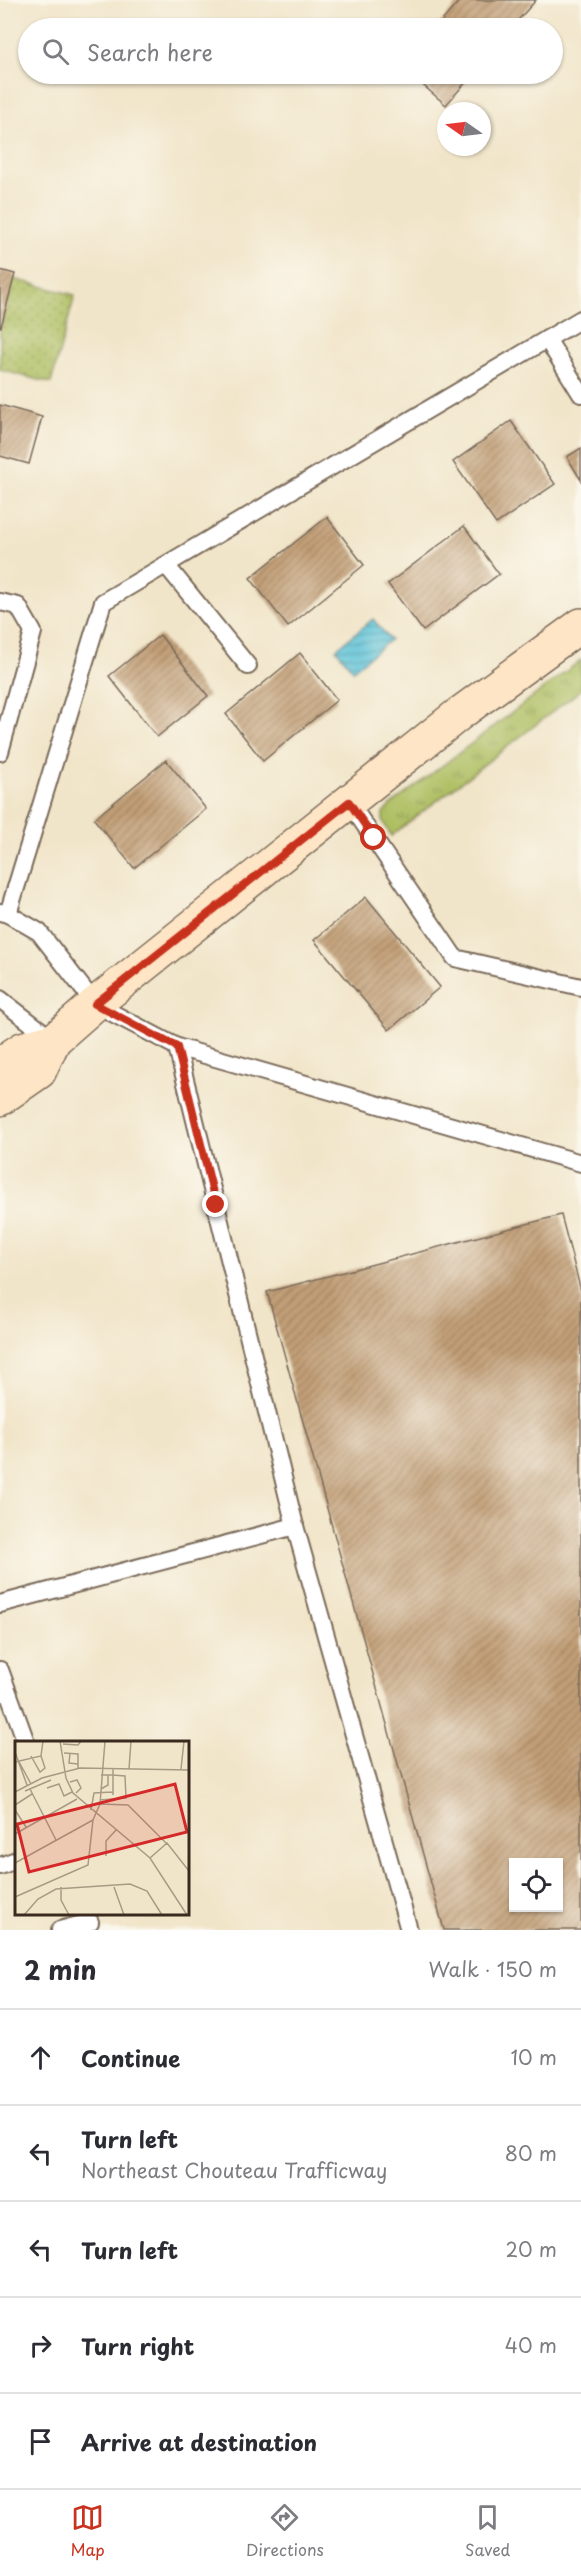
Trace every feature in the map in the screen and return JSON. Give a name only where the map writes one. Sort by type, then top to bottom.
[{"type":"main road","points":[[0,1099],[39,1072],[54,1041],[95,1004],[459,714],[581,625]]},
{"type":"main road","points":[[0,1064],[22,1049],[54,1041]]},
{"type":"lane","points":[[581,319],[104,602],[4,913],[39,932],[95,1004],[177,1047],[581,1163]]},
{"type":"lane","points":[[547,339],[581,394]]},
{"type":"lane","points":[[166,565],[248,666]]},
{"type":"lane","points":[[0,602],[18,606],[33,632],[0,752]]},
{"type":"lane","points":[[349,802],[455,958],[581,987]]},
{"type":"lane","points":[[0,999],[54,1041]]},
{"type":"lane","points":[[177,1047],[295,1526],[409,1930]]},
{"type":"lane","points":[[0,1604],[295,1526]]},
{"type":"lane","points":[[0,1670],[25,1741]]},
{"type":"lane","points":[[0,1866],[15,1860]]},
{"type":"lane","points":[[60,1930],[90,1922]]},
{"type":"green space","points":[[14,279],[75,295],[51,383],[0,370],[0,330]]},
{"type":"green space","points":[[581,660],[581,690],[391,836],[383,821],[383,813],[392,804]]},
{"type":"water","points":[[373,619],[390,640],[353,670],[336,649]]},
{"type":"building","points":[[460,0],[536,0],[520,18],[445,18]]},
{"type":"building","points":[[422,84],[464,84],[449,102],[443,102]]},
{"type":"building","points":[[0,270],[15,274],[1,327],[0,327]]},
{"type":"building","points":[[0,405],[42,417],[29,464],[0,456]]},
{"type":"building","points":[[511,421],[555,484],[496,524],[453,462]]},
{"type":"building","points":[[581,448],[581,480],[567,457]]},
{"type":"building","points":[[327,517],[364,565],[288,627],[250,578]]},
{"type":"building","points":[[464,526],[499,574],[423,631],[388,584]]},
{"type":"building","points":[[160,635],[208,696],[157,737],[109,676]]},
{"type":"building","points":[[300,653],[337,700],[263,761],[226,714]]},
{"type":"building","points":[[166,760],[206,809],[134,868],[94,819]]},
{"type":"building","points":[[366,897],[440,987],[389,1030],[314,940]]},
{"type":"building","points":[[561,1215],[581,1291],[581,1930],[444,1930],[267,1292]]},
{"type":"route","points":[[216,1205],[177,1047],[95,1004],[349,802],[374,838]]}]
